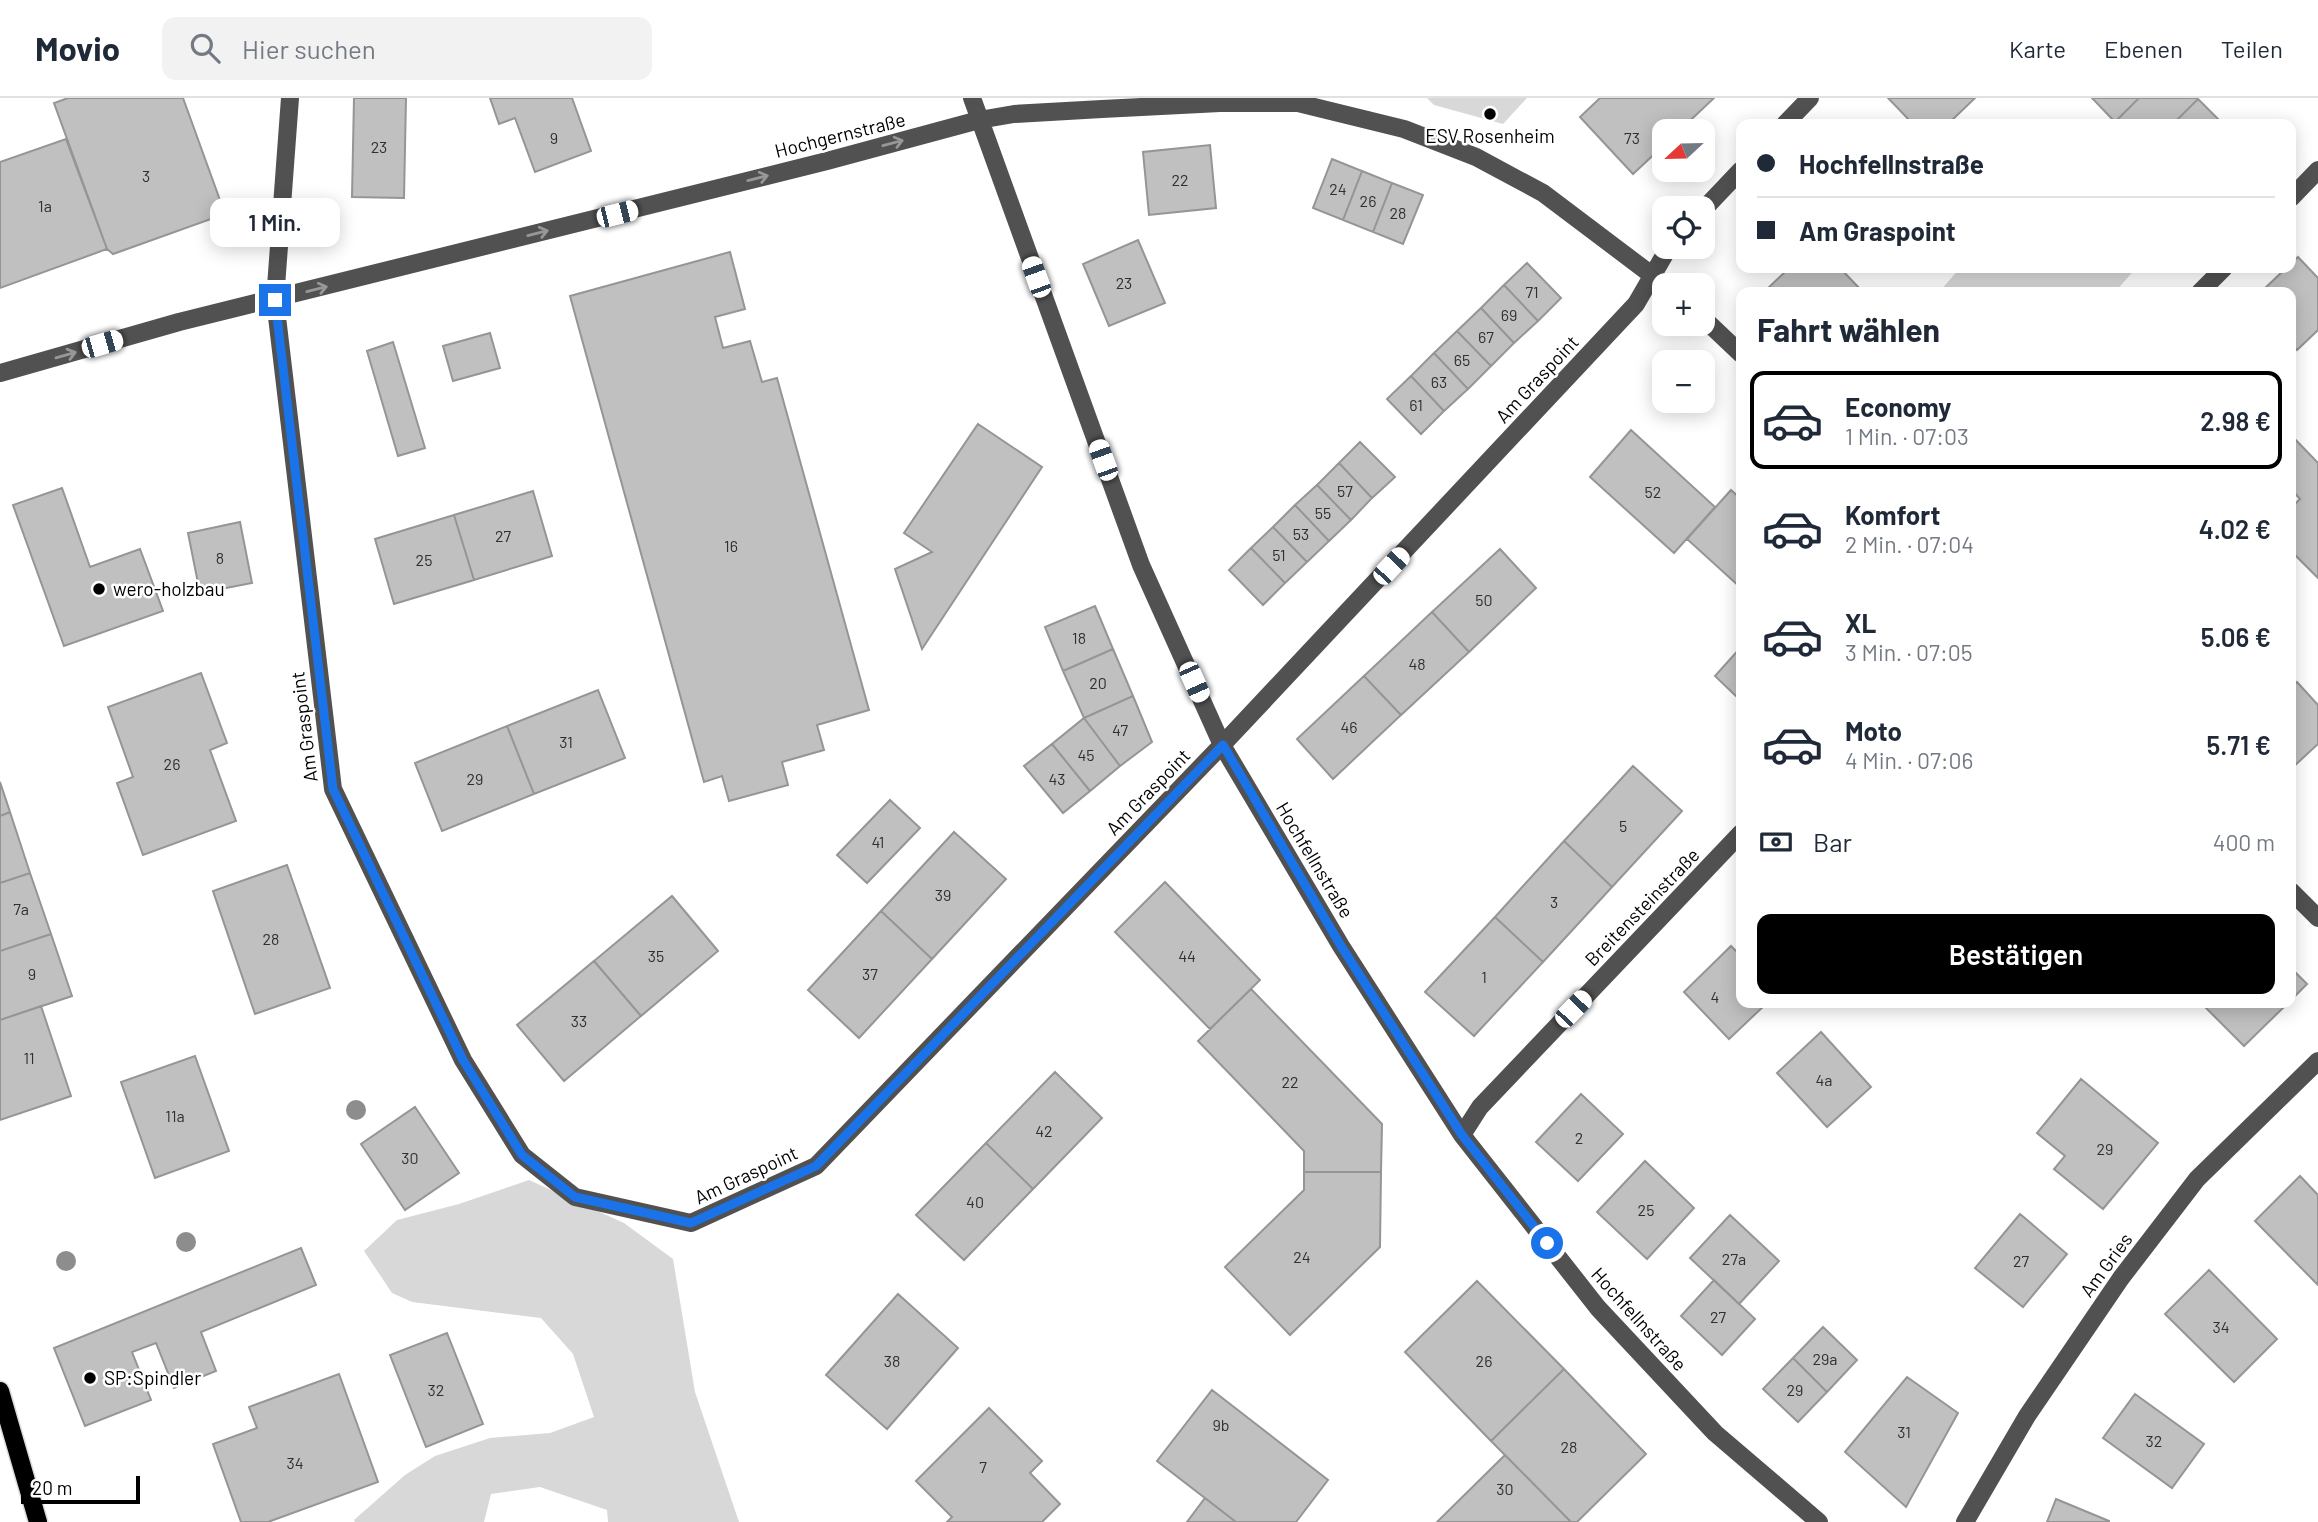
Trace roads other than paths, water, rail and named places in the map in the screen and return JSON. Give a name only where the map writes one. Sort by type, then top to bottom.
[{"type":"main road","points":[[0,1391],[38,1522]]},
{"type":"street","name":"Am Graspoint","points":[[290,98],[275,300],[333,789],[463,1060],[522,1155],[575,1197],[691,1223],[816,1166],[1223,745],[1652,287]]},
{"type":"street","name":"Hochfellnstraße","points":[[972,98],[1141,565],[1223,745],[1341,946],[1462,1135],[1598,1308],[1715,1433],[1819,1522]]},
{"type":"street","points":[[1790,119],[1810,98]]},
{"type":"street","name":"Hochgernstraße","points":[[0,373],[179,322],[275,300],[979,120],[1014,114],[1101,108],[1298,103],[1404,129],[1476,157],[1543,193],[1652,275]]},
{"type":"street","points":[[2296,193],[2318,170]]},
{"type":"street","points":[[1715,197],[1736,175]]},
{"type":"street","points":[[2205,287],[2219,273]]},
{"type":"street","points":[[1715,329],[1736,349]]},
{"type":"street","name":"Breitensteinstraße","points":[[1462,1135],[1480,1107],[1736,838]]},
{"type":"street","points":[[2296,896],[2318,918]]},
{"type":"street","name":"Am Gries","points":[[1965,1522],[2027,1416],[2121,1278],[2197,1180],[2318,1061]]},
{"type":"place","name":"ESV Rosenheim","points":[[1490,114]]},
{"type":"place","name":"wero-holzbau","points":[[99,589]]},
{"type":"place","name":"SP:Spindler","points":[[90,1378]]}]
